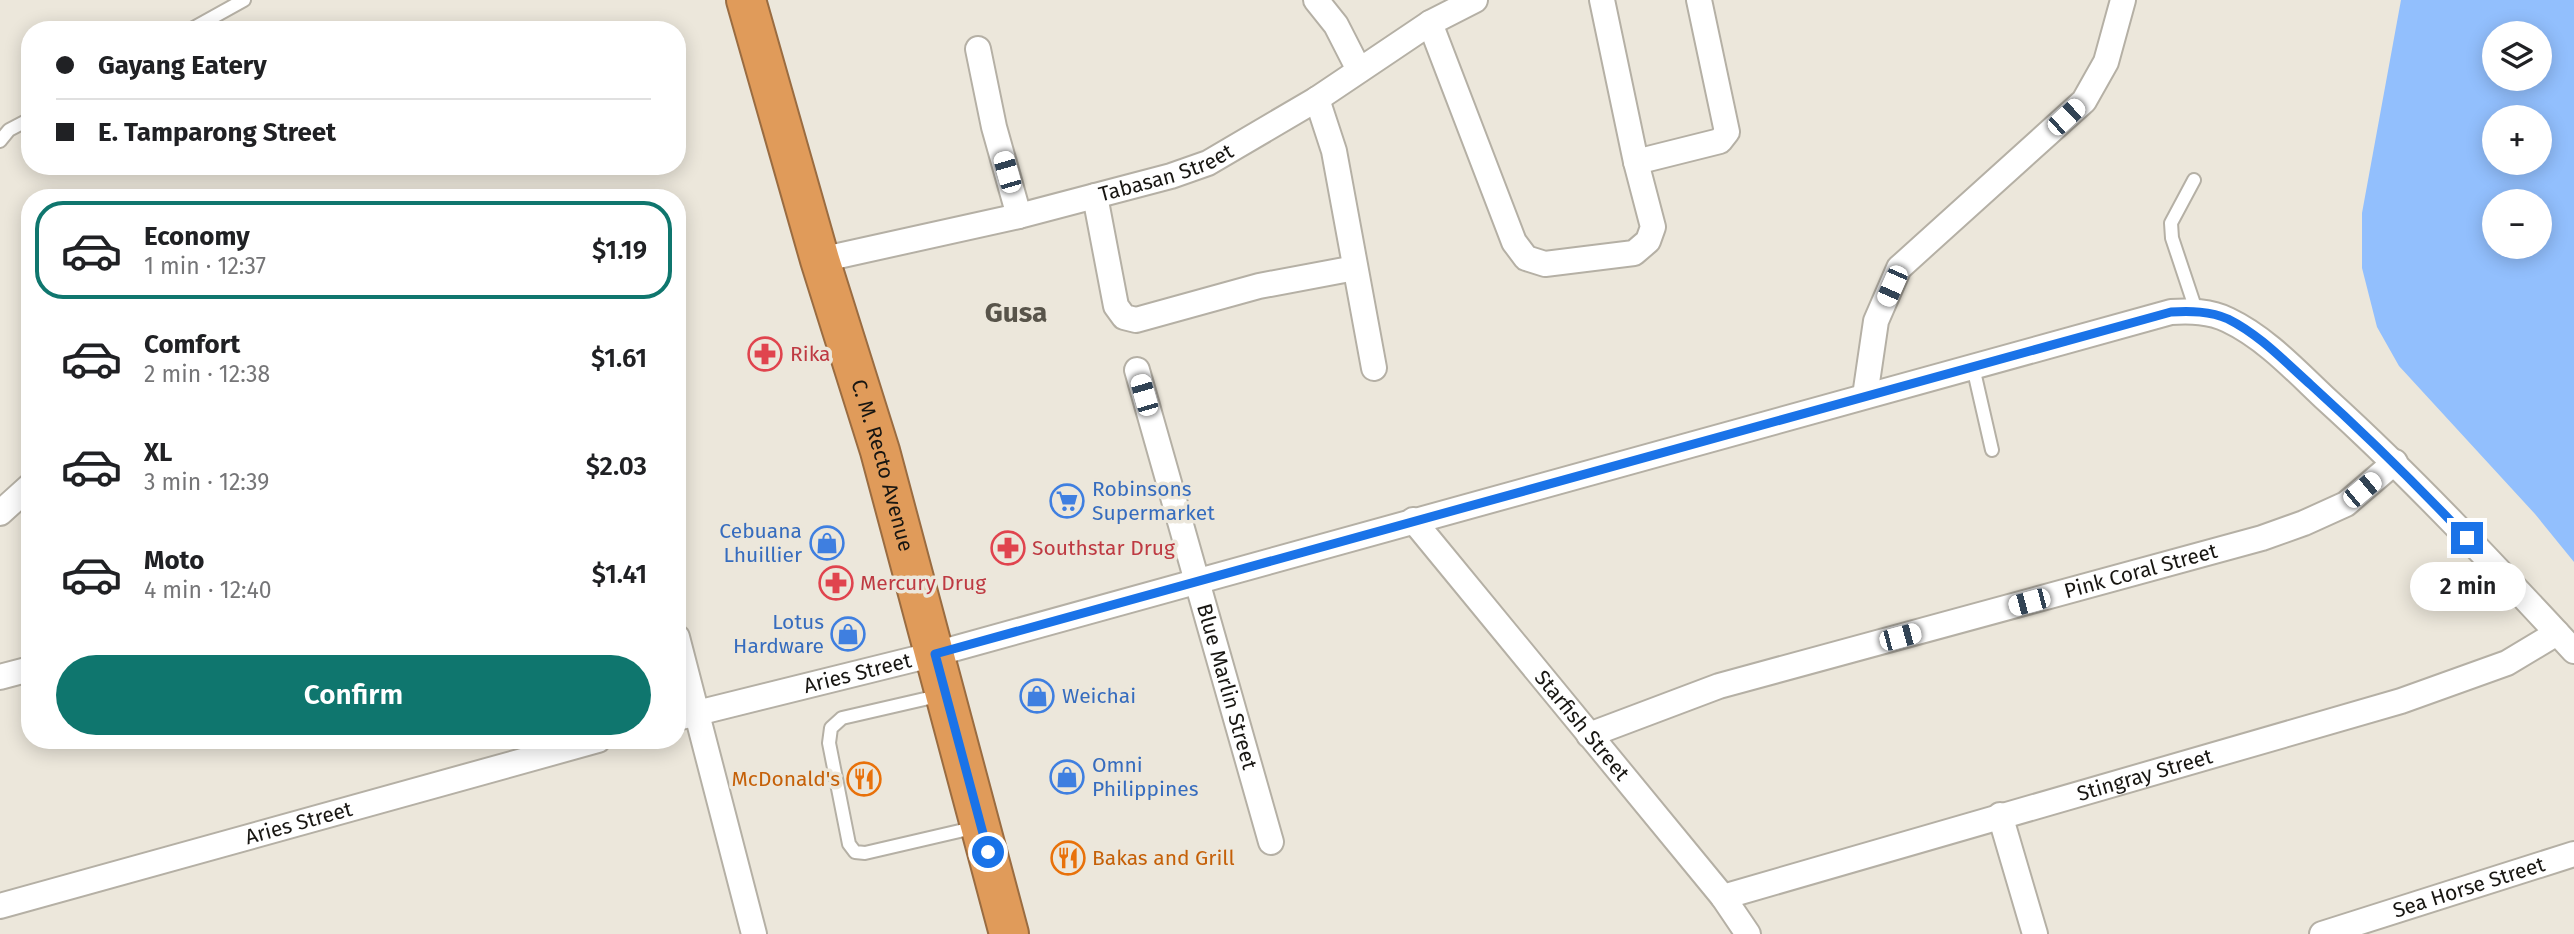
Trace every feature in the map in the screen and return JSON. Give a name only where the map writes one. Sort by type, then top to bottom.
[{"type":"highway","name":"C. M. Recto Avenue","points":[[746,0],[820,260],[883,464],[1009,934]]},
{"type":"street","points":[[1316,0],[1336,25],[1359,71]]},
{"type":"street","name":"Tabasan Street","points":[[820,260],[1019,216],[1208,163],[1317,99],[1430,23],[1475,0]]},
{"type":"street","points":[[1430,23],[1514,242],[1526,258],[1545,264],[1634,253],[1648,242],[1653,227],[1636,162],[1602,0]]},
{"type":"street","points":[[1636,162],[1720,141],[1727,132],[1699,0]]},
{"type":"street","points":[[1866,396],[1876,321],[1899,268],[2084,100],[2106,62],[2123,0]]},
{"type":"street","points":[[978,49],[994,127],[1019,216]]},
{"type":"street","points":[[1317,99],[1334,151],[1374,368]]},
{"type":"street","points":[[1095,195],[1116,306],[1124,317],[1136,320],[1259,286],[1355,268]]},
{"type":"street","points":[[2196,310],[2226,318],[2251,333],[2278,355],[2395,462],[2566,642]]},
{"type":"street","name":"Aries Street","points":[[687,715],[935,654],[2171,312],[2196,310]]},
{"type":"street","name":"Blue Marlin Street","points":[[1137,370],[1271,842]]},
{"type":"street","name":"Pink Coral Street","points":[[1589,734],[1719,686],[2262,538],[2346,504],[2395,462]]},
{"type":"street","points":[[0,513],[21,494]]},
{"type":"street","name":"Starfish Street","points":[[1413,520],[1723,897],[1748,934]]},
{"type":"street","name":"Stingray Street","points":[[1723,897],[2424,694],[2566,642]]},
{"type":"street","points":[[0,677],[21,671]]},
{"type":"street","points":[[687,715],[751,933]]},
{"type":"street","name":"Aries Street","points":[[0,906],[566,749]]},
{"type":"street","points":[[2000,816],[2035,934]]},
{"type":"street","name":"Sea Horse Street","points":[[2322,934],[2574,854]]},
{"type":"lane","points":[[206,21],[244,0]]},
{"type":"lane","points":[[0,141],[9,130],[21,124]]},
{"type":"lane","points":[[2194,180],[2171,223],[2172,238],[2196,310]]},
{"type":"lane","points":[[1973,367],[1992,450]]},
{"type":"lane","points":[[945,694],[842,718],[831,728],[829,743],[849,844],[855,852],[865,853],[981,826]]},
{"type":"water","points":[[2401,0],[2574,0],[2574,562],[2535,514],[2399,366],[2377,327],[2362,268],[2362,213]]},
{"type":"place","name":"Rika","points":[[765,354]]},
{"type":"place","name":"Robinsons Supermarket","points":[[1067,501]]},
{"type":"place","name":"Cebuana Lhuillier","points":[[827,543]]},
{"type":"place","name":"Southstar Drug","points":[[1008,548]]},
{"type":"place","name":"Mercury Drug","points":[[836,583]]},
{"type":"place","name":"Lotus Hardware","points":[[848,634]]},
{"type":"place","name":"Weichai","points":[[1037,696]]},
{"type":"place","name":"Omni Philippines","points":[[1067,777]]},
{"type":"place","name":"McDonald's","points":[[864,779]]},
{"type":"place","name":"Bakas and Grill","points":[[1068,858]]},
{"type":"district","name":"Gusa","points":[[1016,312]]},
{"type":"route","points":[[988,852],[935,654],[2171,312],[2196,310],[2226,318],[2251,333],[2395,462],[2467,538]]}]
